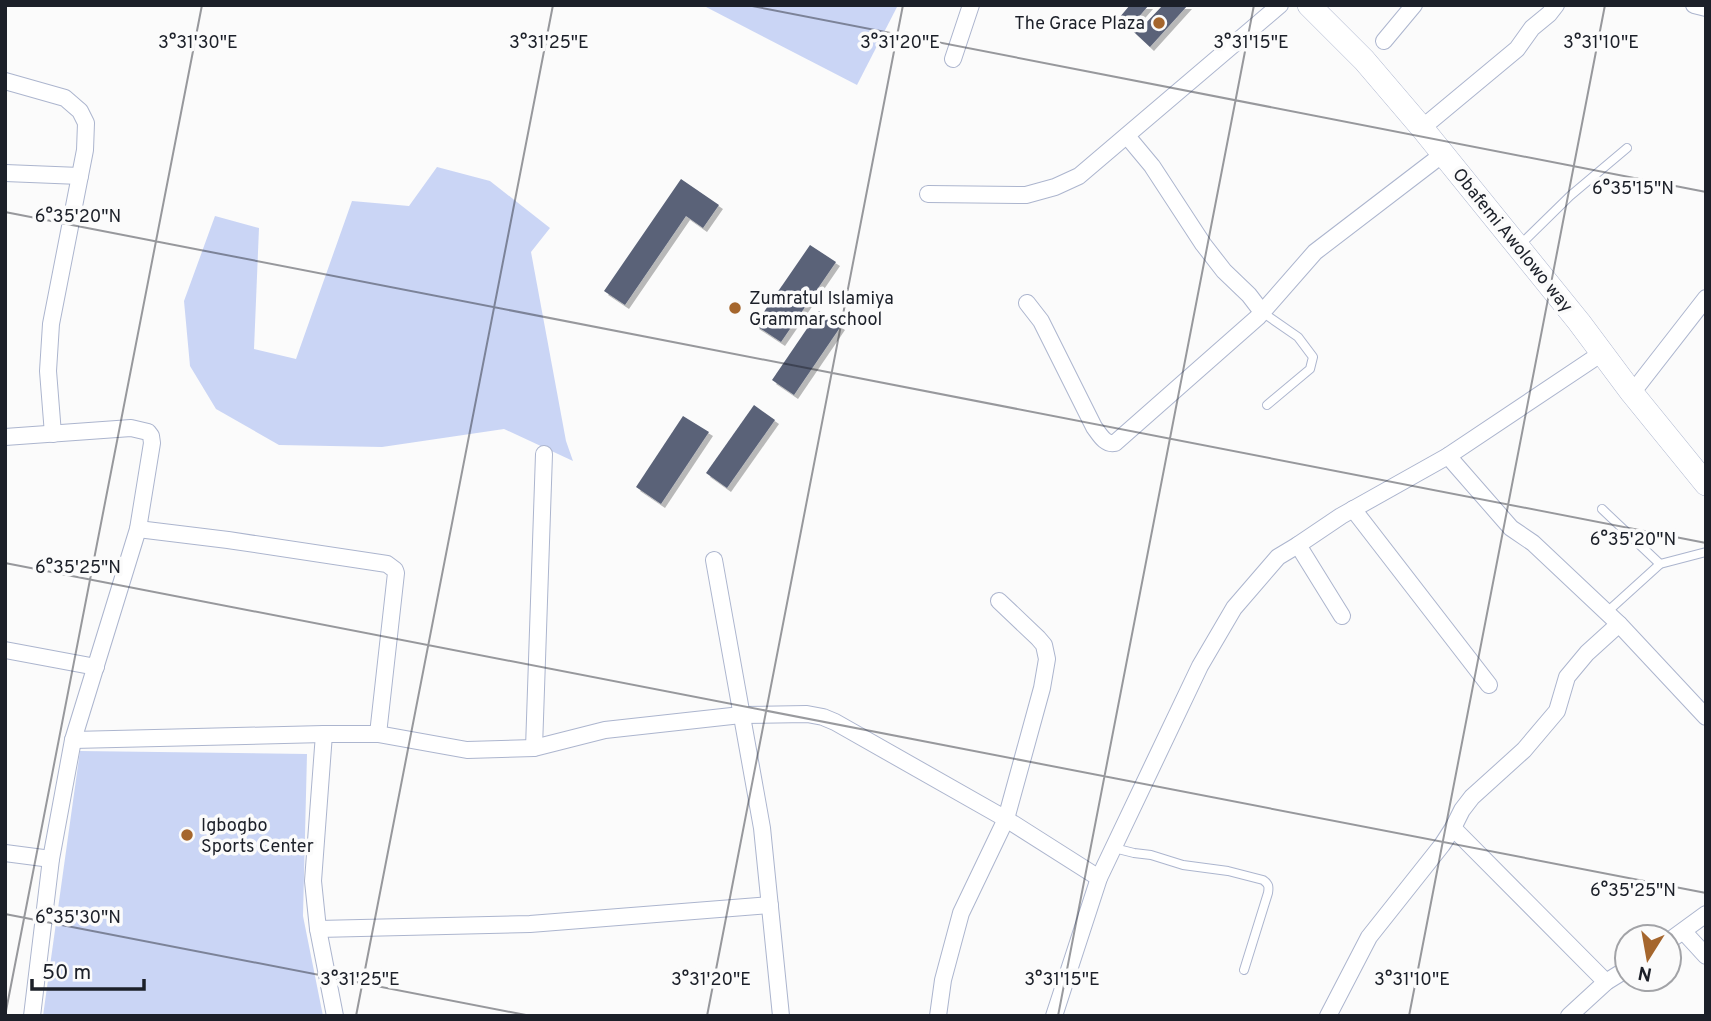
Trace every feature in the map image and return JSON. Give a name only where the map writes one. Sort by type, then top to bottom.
[{"type":"main road","name":"Obafemi Awolowo way","points":[[1309,5],[1364,60],[1422,128],[1632,393],[1704,479]]},
{"type":"street","points":[[953,59],[971,5]]},
{"type":"street","points":[[928,194],[1026,195],[1055,187],[1079,176],[1279,5]]},
{"type":"street","points":[[1384,41],[1414,5]]},
{"type":"street","points":[[1422,128],[1517,49],[1532,28],[1556,5]]},
{"type":"street","points":[[1694,5],[1706,8]]},
{"type":"street","points":[[5,81],[65,98],[80,111],[86,123],[85,150],[51,324],[48,371],[53,434]]},
{"type":"street","points":[[1127,136],[1152,166],[1224,271],[1262,312]]},
{"type":"street","points":[[1027,303],[1041,321],[1094,427],[1106,443],[1115,443],[1262,312],[1315,251],[1443,155]]},
{"type":"street","points":[[5,173],[80,176]]},
{"type":"street","points":[[1632,393],[1706,298]]},
{"type":"street","points":[[1054,1016],[1100,878],[1200,666],[1234,608],[1278,557],[1340,516],[1448,456],[1602,353]]},
{"type":"street","points":[[5,437],[131,428],[148,432],[152,436],[138,529],[73,740],[51,859],[32,1016]]},
{"type":"street","points":[[534,748],[544,454]]},
{"type":"street","points":[[1448,456],[1511,528],[1533,542],[1619,624],[1706,717]]},
{"type":"street","points":[[1353,509],[1489,685]]},
{"type":"street","points":[[138,529],[387,564],[395,570],[378,734]]},
{"type":"street","points":[[1298,545],[1342,616]]},
{"type":"street","points":[[715,559],[762,828],[781,1016]]},
{"type":"street","points":[[938,1016],[943,980],[961,913],[1006,820],[1042,688],[1047,659],[1044,645],[999,601]]},
{"type":"street","points":[[1328,1016],[1368,937],[1442,845],[1462,810],[1472,797],[1524,750],[1557,711],[1567,677],[1587,653],[1619,624]]},
{"type":"street","points":[[5,650],[96,667]]},
{"type":"street","points":[[73,740],[378,734],[467,750],[534,748],[605,730],[741,715],[807,714],[835,722],[1006,820],[1100,878]]},
{"type":"street","points":[[324,734],[313,881],[318,929],[335,1016]]},
{"type":"street","points":[[1453,828],[1606,982]]},
{"type":"street","points":[[5,853],[51,859]]},
{"type":"street","points":[[318,929],[530,924],[770,905]]},
{"type":"street","points":[[1706,914],[1684,932],[1706,956]]},
{"type":"street","points":[[1569,1016],[1613,977]]},
{"type":"lane","points":[[1518,247],[1570,196],[1627,148]]},
{"type":"lane","points":[[1262,312],[1298,337],[1313,357],[1310,369],[1267,405]]},
{"type":"lane","points":[[1602,509],[1660,564]]},
{"type":"lane","points":[[1606,612],[1660,564],[1706,552]]},
{"type":"lane","points":[[1114,848],[1183,865],[1227,871],[1264,880],[1268,885],[1268,893],[1244,970]]},
{"type":"shaded area","points":[[898,5],[857,85],[706,7]]},
{"type":"shaded area","points":[[437,167],[490,181],[550,228],[531,252],[566,441],[573,461],[504,429],[382,447],[279,445],[216,409],[190,366],[184,301],[215,216],[259,228],[254,349],[296,359],[352,201],[409,206]]},
{"type":"shaded area","name":"Igbogbo Sports Center","points":[[80,751],[307,754],[303,916],[323,1016],[43,1016]]},
{"type":"building","name":"The Grace Plaza","points":[[1130,5],[1149,5],[1136,20],[1143,26],[1163,5],[1188,5],[1150,47],[1119,18]]},
{"type":"building","points":[[681,179],[719,205],[703,228],[686,216],[625,305],[604,291]]},
{"type":"building","points":[[810,245],[836,262],[781,342],[755,325]]},
{"type":"building","points":[[819,311],[841,326],[794,395],[772,380]]},
{"type":"building","points":[[754,405],[775,420],[727,488],[706,473]]},
{"type":"building","points":[[683,416],[709,432],[661,504],[636,487]]},
{"type":"place","name":"The Grace Plaza","points":[[1159,23]]},
{"type":"place","name":"Zumratul Islamiya Grammar school","points":[[735,308]]},
{"type":"place","name":"Igbogbo Sports Center","points":[[187,835]]}]
